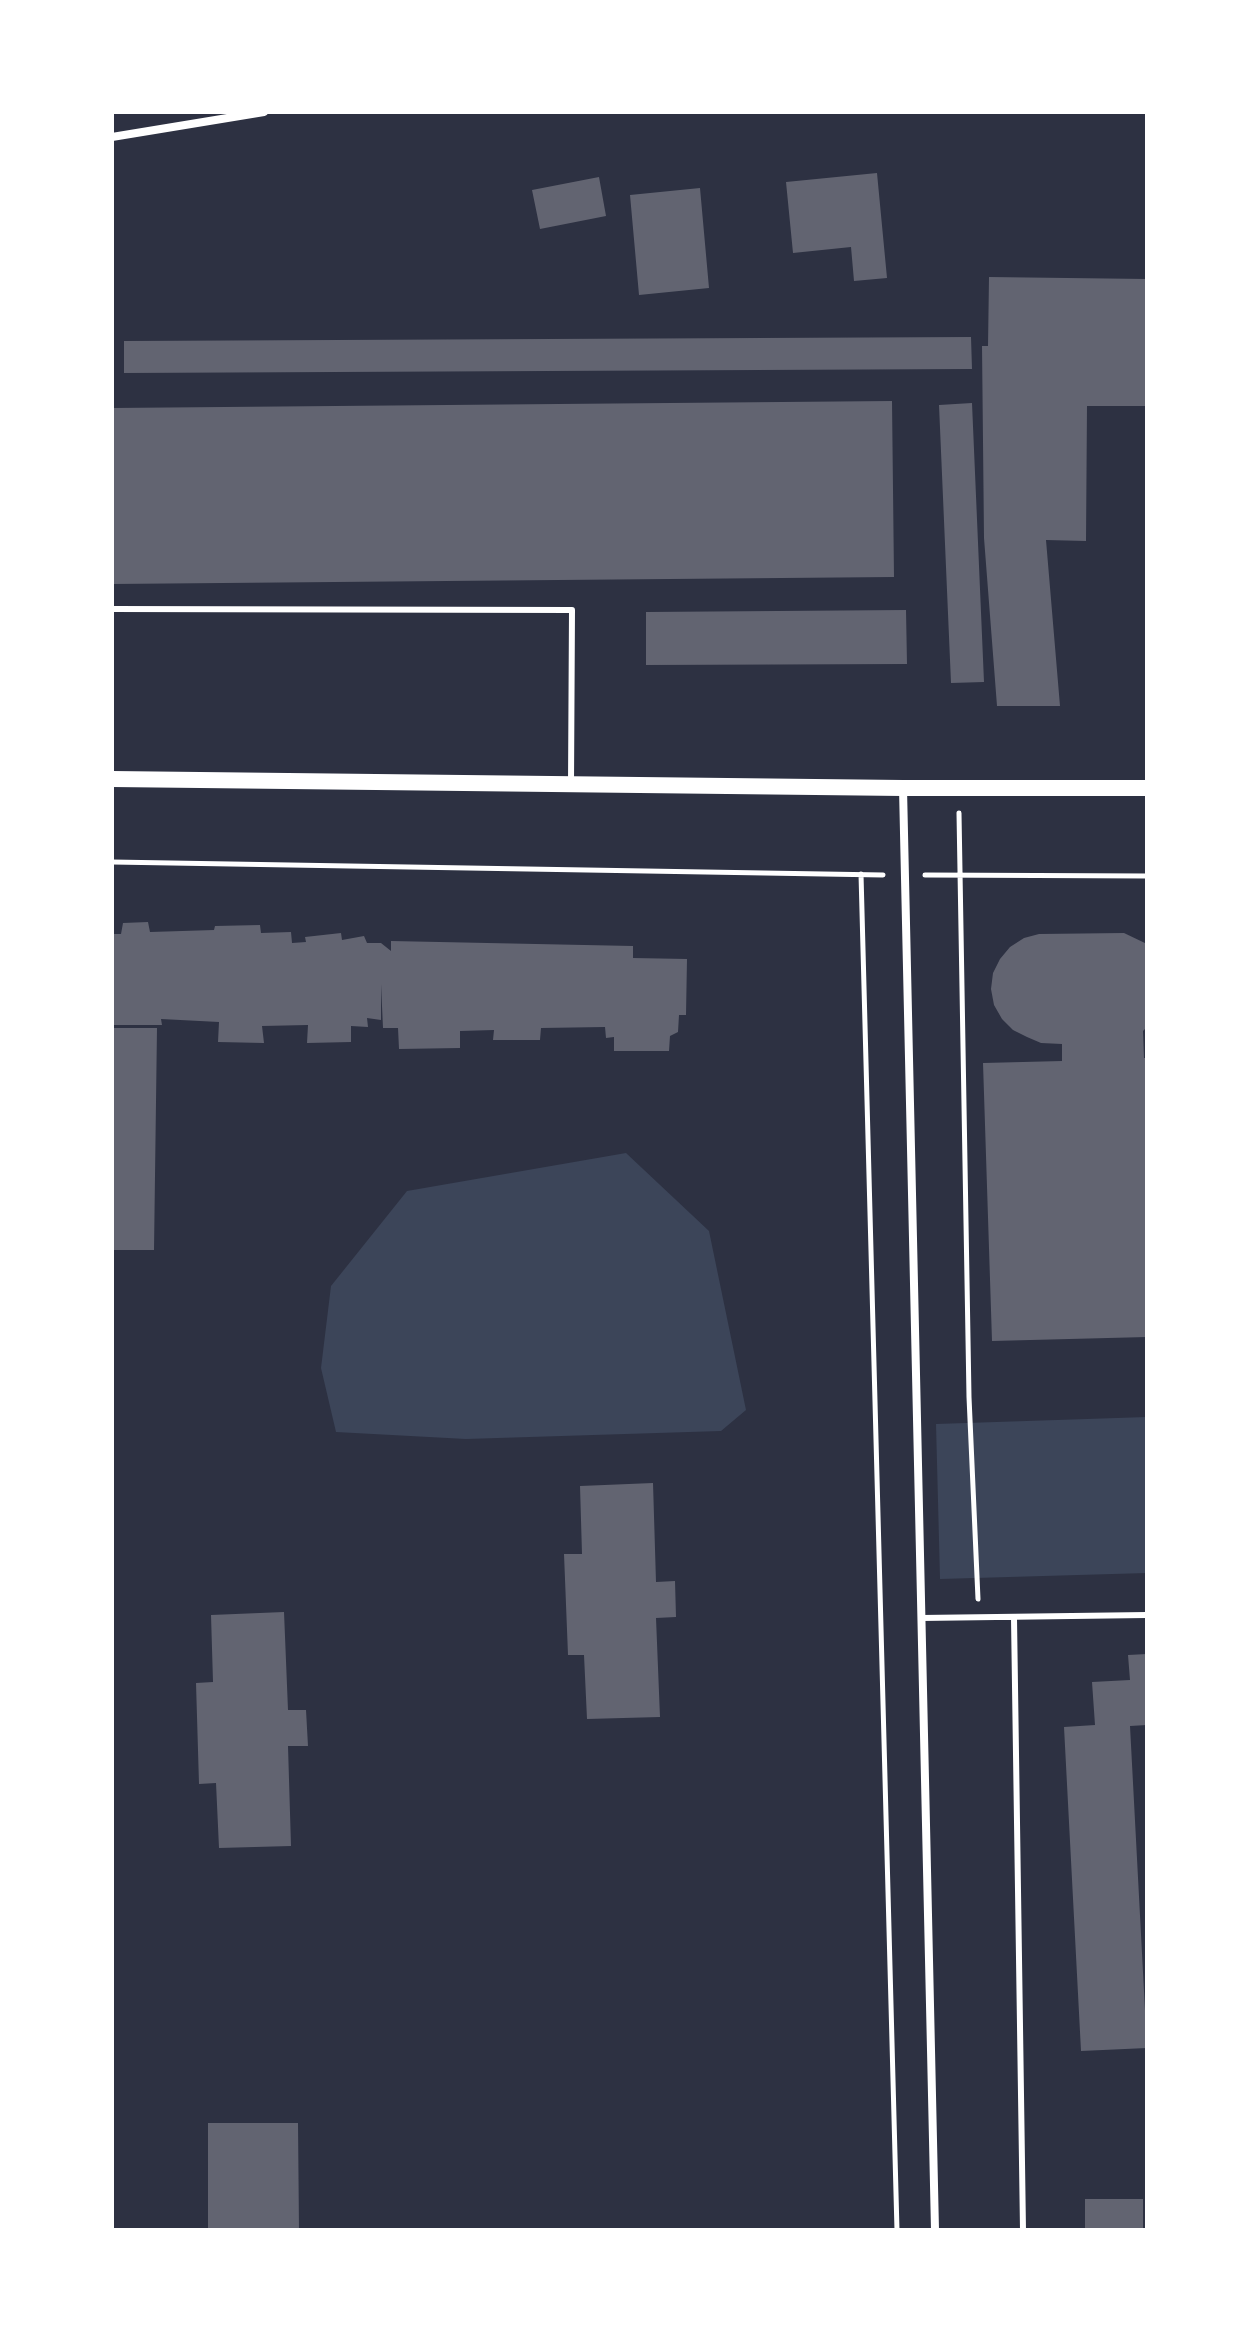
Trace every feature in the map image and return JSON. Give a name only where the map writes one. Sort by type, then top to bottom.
[{"type":"main road","points":[[112,779],[1147,788]]},
{"type":"street","points":[[112,137],[264,112]]},
{"type":"street","points":[[903,788],[935,2230]]},
{"type":"lane","points":[[112,609],[572,610],[571,785]]},
{"type":"lane","points":[[921,1618],[1147,1615]]},
{"type":"lane","points":[[1014,1618],[1023,2230]]},
{"type":"path","points":[[958,788],[969,1397],[979,1618]]},
{"type":"path","points":[[112,862],[960,876],[1147,876]]},
{"type":"path","points":[[861,874],[897,2230]]},
{"type":"shaded area","points":[[626,1153],[709,1231],[746,1410],[721,1431],[466,1439],[336,1432],[321,1368],[331,1286],[407,1191]]},
{"type":"shaded area","points":[[1147,1417],[1147,1573],[940,1579],[936,1424]]},
{"type":"building","points":[[877,173],[887,278],[854,281],[851,247],[793,253],[786,182]]},
{"type":"building","points":[[599,177],[606,216],[540,229],[532,190]]},
{"type":"building","points":[[700,188],[709,288],[639,295],[630,195]]},
{"type":"building","points":[[989,277],[1147,279],[1147,406],[1087,406],[1086,541],[1046,540],[1060,706],[997,706],[984,538],[982,346],[988,346]]},
{"type":"building","points":[[971,337],[972,369],[124,373],[124,341]]},
{"type":"building","points":[[892,401],[894,577],[112,584],[112,408]]},
{"type":"building","points":[[972,403],[984,682],[951,683],[939,405]]},
{"type":"building","points":[[906,610],[907,664],[646,665],[646,612]]},
{"type":"building","points":[[148,922],[150,932],[260,925],[261,933],[291,932],[292,943],[306,942],[305,937],[341,933],[342,940],[364,936],[367,943],[381,943],[391,951],[391,941],[633,946],[633,958],[687,959],[686,1015],[679,1015],[678,1032],[670,1036],[669,1051],[614,1051],[614,1037],[606,1038],[605,1027],[541,1028],[540,1040],[493,1040],[494,1030],[460,1031],[460,1048],[399,1049],[398,1028],[383,1028],[381,984],[381,1020],[367,1018],[368,1027],[351,1026],[351,1042],[307,1043],[308,1025],[262,1026],[264,1043],[218,1042],[219,1022],[161,1019],[162,1025],[112,1025],[112,934],[121,934],[123,923]]},
{"type":"building","points":[[1124,933],[1147,944],[1147,1027],[1143,1031],[1144,1058],[1147,1058],[1147,1337],[992,1341],[983,1063],[1062,1061],[1062,1044],[1041,1043],[1013,1030],[1002,1019],[994,1005],[991,989],[993,973],[1010,947],[1024,938],[1039,934]]},
{"type":"building","points":[[112,1028],[157,1028],[154,1250],[112,1250]]},
{"type":"building","points":[[653,1483],[656,1582],[675,1581],[676,1617],[656,1618],[660,1717],[587,1719],[584,1655],[568,1655],[564,1554],[582,1554],[580,1486]]},
{"type":"building","points":[[284,1612],[288,1710],[306,1710],[308,1746],[288,1746],[291,1846],[219,1848],[216,1783],[199,1784],[196,1683],[213,1682],[211,1615]]},
{"type":"building","points":[[1147,1654],[1147,1725],[1130,1726],[1147,2048],[1081,2051],[1064,1727],[1095,1725],[1092,1682],[1130,1680],[1128,1655]]},
{"type":"building","points":[[208,2123],[298,2123],[299,2230],[208,2230]]},
{"type":"building","points":[[1085,2199],[1143,2199],[1143,2230],[1085,2230]]}]
